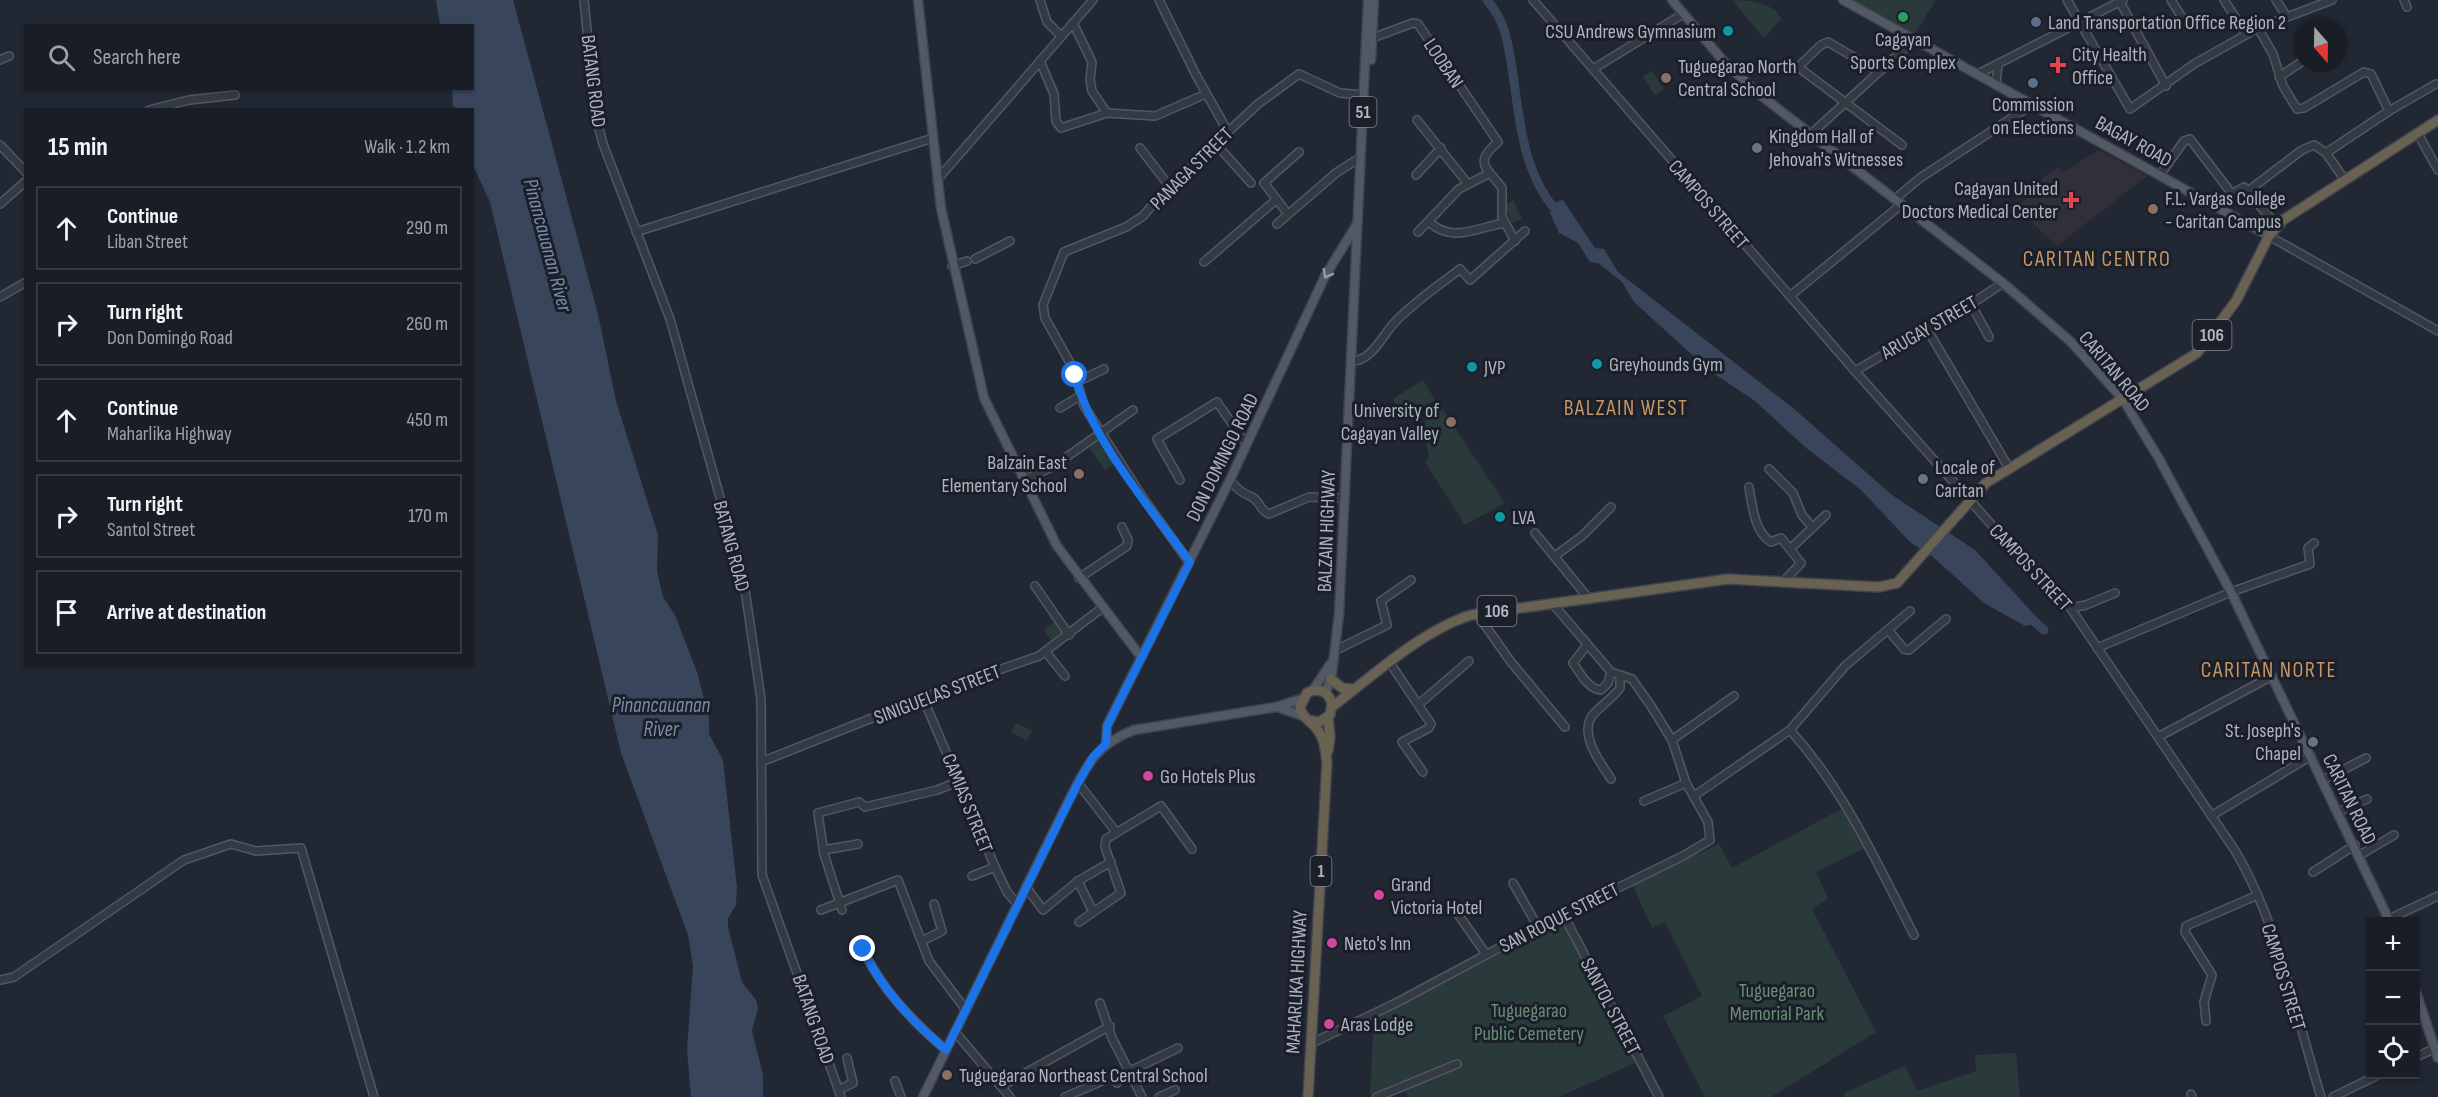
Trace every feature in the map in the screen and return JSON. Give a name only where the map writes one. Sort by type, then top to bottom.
[{"type":"highway","name":"106","points":[[1332,707],[1352,689],[1447,624],[1477,614],[1720,579],[1784,580],[1879,587],[1898,583],[1986,483],[2122,398],[2187,361],[2203,346],[2236,301],[2269,236],[2277,226],[2345,180],[2418,134],[2437,125]]},
{"type":"highway","points":[[1331,679],[1342,688],[1352,689]]},
{"type":"highway","name":"106","points":[[1327,695],[1352,689]]},
{"type":"highway","points":[[1301,699],[1313,690],[1327,695],[1332,707]]},
{"type":"highway","name":"1","points":[[1301,699],[1300,707],[1306,718]]},
{"type":"highway","name":"1","points":[[1328,717],[1332,707]]},
{"type":"highway","points":[[1306,718],[1318,722],[1328,717]]},
{"type":"highway","name":"MAHARLIKA HIGHWAY","points":[[1308,1097],[1330,737],[1328,717]]},
{"type":"highway","name":"MAHARLIKA HIGHWAY","points":[[1306,718],[1325,742],[1327,762]]},
{"type":"main road","points":[[918,0],[937,180],[952,266],[984,398],[1057,546],[1079,578],[1142,657]]},
{"type":"main road","name":"BALZAIN HIGHWAY","points":[[1359,224],[1368,0]]},
{"type":"main road","name":"BALZAIN HIGHWAY","points":[[1333,655],[1338,618],[1342,498],[1374,0]]},
{"type":"main road","name":"CARITAN ROAD","points":[[1671,0],[1725,63],[1759,94],[2002,283],[2071,342],[2122,398],[2158,457],[2231,592],[2389,917]]},
{"type":"main road","name":"BAGAY ROAD","points":[[1843,0],[2269,236]]},
{"type":"main road","name":"DON DOMINGO ROAD","points":[[1106,744],[1107,726],[1230,480],[1325,276],[1359,224]]},
{"type":"main road","name":"51","points":[[1327,695],[1333,655]]},
{"type":"main road","name":"51","points":[[1313,690],[1333,655]]},
{"type":"main road","points":[[922,1097],[1017,904],[1093,757],[1106,744],[1134,730],[1276,707],[1301,699]]},
{"type":"main road","points":[[1276,707],[1306,718]]},
{"type":"main road","points":[[2420,1005],[2438,1058]]},
{"type":"street","name":"BATANG ROAD","points":[[584,0],[595,113],[603,144],[672,328],[744,584],[758,672],[762,875],[839,1093]]},
{"type":"street","points":[[1040,0],[1047,22],[1061,36]]},
{"type":"street","points":[[937,180],[1093,0]]},
{"type":"street","points":[[1159,0],[1206,94],[1228,132]]},
{"type":"street","name":"CAMPOS STREET","points":[[1533,0],[1854,371],[2071,608],[2246,869],[2258,895],[2321,1097]]},
{"type":"street","points":[[2067,0],[2130,109],[2166,86],[2194,64],[2258,27],[2332,0]]},
{"type":"street","points":[[2171,0],[2186,24]]},
{"type":"street","points":[[2224,0],[2246,34]]},
{"type":"street","points":[[2276,0],[2286,17]]},
{"type":"street","points":[[1978,74],[2120,1],[2166,86]]},
{"type":"street","points":[[1593,69],[1683,14]]},
{"type":"street","points":[[1073,23],[1092,62],[1090,80],[1092,91],[1107,113]]},
{"type":"street","name":"LOOBAN","points":[[1372,38],[1417,23],[1498,142],[1484,159],[1488,174]]},
{"type":"street","points":[[2258,27],[2273,54],[2279,77],[2297,109],[2304,108],[2364,72],[2371,74],[2389,111]]},
{"type":"street","points":[[1811,134],[1915,39]]},
{"type":"street","points":[[1879,72],[1828,42],[1821,45],[1798,67],[1902,145]]},
{"type":"street","points":[[0,60],[9,56]]},
{"type":"street","points":[[1040,61],[1054,94],[1059,127],[1068,128],[1107,113],[1155,116],[1206,94]]},
{"type":"street","points":[[1996,84],[1998,64]]},
{"type":"street","points":[[2279,77],[2294,67]]},
{"type":"street","name":"PANAGA STREET","points":[[1077,382],[1070,361],[1045,318],[1042,305],[1064,252],[1136,222],[1215,143],[1258,104],[1299,74],[1340,93],[1364,95]]},
{"type":"street","points":[[2326,153],[2389,111],[2436,84]]},
{"type":"street","points":[[157,108],[189,100],[235,94]]},
{"type":"street","points":[[1790,296],[1898,201],[1920,178],[2033,104]]},
{"type":"street","points":[[1417,120],[1468,184]]},
{"type":"street","points":[[2418,134],[2438,170]]},
{"type":"street","points":[[636,232],[933,138]]},
{"type":"street","points":[[2160,175],[2184,141],[2190,139],[2232,194]]},
{"type":"street","points":[[1215,143],[1251,183]]},
{"type":"street","points":[[0,145],[24,170]]},
{"type":"street","points":[[2248,190],[2307,148],[2317,146],[2326,153],[2345,180]]},
{"type":"street","points":[[1140,148],[1170,187]]},
{"type":"street","points":[[1416,175],[1441,148]]},
{"type":"street","points":[[1288,214],[1265,188],[1264,182],[1299,152]]},
{"type":"street","points":[[1277,224],[1336,173],[1361,157]]},
{"type":"street","points":[[1418,232],[1452,194],[1488,174],[1499,184],[1503,192],[1501,211],[1515,241]]},
{"type":"street","points":[[0,204],[24,183]]},
{"type":"street","points":[[2218,207],[2244,187],[2277,226]]},
{"type":"street","points":[[1204,262],[1276,200]]},
{"type":"street","points":[[1429,222],[1441,231],[1454,235],[1505,223]]},
{"type":"street","points":[[1351,361],[1358,361],[1383,341],[1389,329],[1403,315],[1460,269],[1470,280],[1525,231]]},
{"type":"street","name":"BAGAY ROAD","points":[[2269,236],[2438,331]]},
{"type":"street","points":[[952,266],[971,260],[1010,241]]},
{"type":"street","points":[[0,297],[24,283]]},
{"type":"street","name":"ARUGAY STREET","points":[[1854,371],[1971,304],[2002,283]]},
{"type":"street","points":[[1971,304],[1989,337]]},
{"type":"street","points":[[1927,328],[2009,468]]},
{"type":"street","points":[[1104,369],[1077,382],[1080,396],[1100,433],[1190,562]]},
{"type":"street","points":[[1060,408],[1080,396]]},
{"type":"street","points":[[1180,480],[1157,440],[1217,402],[1246,444]]},
{"type":"street","points":[[1024,480],[1054,466],[1133,410]]},
{"type":"street","points":[[1769,469],[1796,497],[1801,514],[1812,528]]},
{"type":"street","points":[[1230,480],[1240,494],[1252,497],[1265,513],[1269,514],[1309,497],[1342,498]]},
{"type":"street","points":[[1749,487],[1760,530],[1769,541],[1779,538],[1801,564],[1784,580]]},
{"type":"street","points":[[1555,556],[1578,540],[1611,507]]},
{"type":"street","points":[[1790,549],[1826,515]]},
{"type":"street","points":[[1079,578],[1127,546],[1128,540],[1122,527]]},
{"type":"street","points":[[1535,534],[1589,599]]},
{"type":"street","points":[[2097,648],[2231,592],[2310,564],[2308,548],[2314,543]]},
{"type":"street","points":[[1333,655],[1387,625],[1382,601],[1411,580]]},
{"type":"street","points":[[1035,586],[1069,635]]},
{"type":"street","points":[[2071,608],[2086,605],[2115,593]]},
{"type":"street","points":[[1553,604],[1611,672],[1620,675],[1620,688],[1591,718],[1588,732],[1593,748],[1611,779]]},
{"type":"street","name":"SINIGUELAS STREET","points":[[761,762],[1046,652],[1102,608]]},
{"type":"street","points":[[1694,796],[1790,730],[1835,676],[1910,611]]},
{"type":"street","points":[[1477,614],[1511,662],[1565,727]]},
{"type":"street","points":[[1887,630],[1904,649],[1909,650],[1946,619]]},
{"type":"street","points":[[1587,645],[1573,663],[1593,688],[1601,690]]},
{"type":"street","points":[[1046,652],[1065,676]]},
{"type":"street","points":[[1419,704],[1469,661]]},
{"type":"street","points":[[1390,663],[1431,724],[1429,728],[1402,742],[1423,772]]},
{"type":"street","points":[[1601,690],[1608,683],[1611,672]]},
{"type":"street","name":"SAN ROQUE STREET","points":[[1310,1044],[1396,1003],[1563,914],[1710,840],[1711,830],[1686,783],[1672,740],[1632,679],[1620,675]]},
{"type":"street","points":[[2158,737],[2272,676]]},
{"type":"street","points":[[1601,690],[1606,703]]},
{"type":"street","points":[[1672,740],[1734,696]]},
{"type":"street","name":"CAMIAS STREET","points":[[924,698],[995,867],[1007,892],[1017,904]]},
{"type":"street","points":[[1790,730],[1818,762],[1841,794],[1914,935]]},
{"type":"street","points":[[2211,816],[2311,756]]},
{"type":"street","points":[[2323,780],[2366,758]]},
{"type":"street","points":[[842,910],[824,850],[817,816],[819,812],[860,802],[865,807],[937,790],[960,781]]},
{"type":"street","points":[[1078,783],[1116,832]]},
{"type":"street","points":[[1644,801],[1686,783]]},
{"type":"street","points":[[2338,812],[2367,799]]},
{"type":"street","points":[[1078,922],[1121,893],[1105,841],[1116,832],[1161,806],[1192,849]]},
{"type":"street","points":[[2360,855],[2394,835]]},
{"type":"street","points":[[0,980],[14,977],[184,860],[231,844],[256,851],[301,848],[374,1097]]},
{"type":"street","points":[[824,850],[858,844]]},
{"type":"street","points":[[2313,872],[2355,845]]},
{"type":"street","points":[[1026,887],[1042,910],[1078,881],[1111,862]]},
{"type":"street","points":[[972,876],[995,867]]},
{"type":"street","points":[[821,910],[895,880],[900,882],[929,962],[966,1010]]},
{"type":"street","points":[[1078,881],[1093,912]]},
{"type":"street","points":[[1514,883],[1538,927]]},
{"type":"street","points":[[2206,1021],[2204,1002],[2212,975],[2185,932],[2186,926],[2258,895]]},
{"type":"street","points":[[2396,917],[2438,896]]},
{"type":"street","points":[[922,941],[942,931],[934,904]]},
{"type":"street","points":[[1455,910],[1486,954]]},
{"type":"street","name":"SANTOL STREET","points":[[1563,914],[1659,1097]]},
{"type":"street","points":[[863,949],[880,980],[917,1022],[946,1050]]},
{"type":"street","points":[[1100,1003],[1142,1097]]},
{"type":"street","points":[[1002,1086],[1110,1026]]},
{"type":"street","points":[[955,1032],[1010,1097]]},
{"type":"street","points":[[2420,1055],[2436,1047]]},
{"type":"street","points":[[1130,1071],[1178,1048]]},
{"type":"street","points":[[839,1093],[853,1083],[848,1058]]},
{"type":"street","points":[[1377,1097],[1457,1064]]},
{"type":"street","points":[[2333,1097],[2370,1079]]},
{"type":"street","points":[[1065,1097],[1115,1080]]},
{"type":"street","points":[[895,1081],[901,1097]]},
{"type":"street","points":[[1159,1097],[1175,1090]]},
{"type":"shaded area","name":"Cagayan United Doctors Medical Center","points":[[2099,150],[2147,176],[2057,246],[2016,208],[2035,192],[2031,187],[2058,167],[2063,172]]},
{"type":"green space","points":[[1732,0],[1767,6],[1778,13],[1781,19],[1764,38]]},
{"type":"green space","name":"Cagayan Sports Complex","points":[[1848,0],[1936,0],[1914,35]]},
{"type":"green space","points":[[1652,71],[1664,89],[1655,95],[1643,77]]},
{"type":"green space","points":[[1513,200],[1522,219],[1512,223],[1504,205]]},
{"type":"green space","points":[[1423,380],[1435,400],[1405,419],[1393,399]]},
{"type":"green space","points":[[1439,404],[1505,503],[1465,525],[1425,462],[1429,458],[1425,422],[1432,410]]},
{"type":"green space","points":[[1101,439],[1117,461],[1105,470],[1089,448]]},
{"type":"green space","points":[[1057,619],[1066,631],[1052,642],[1044,630]]},
{"type":"green space","points":[[1016,723],[1032,731],[1026,740],[1011,732]]},
{"type":"green space","name":"Tuguegarao Memorial Park","points":[[1845,807],[1869,846],[1816,872],[1828,898],[1812,909],[1876,1032],[1771,1097],[1705,1097],[1663,1016],[1702,996],[1665,922],[1652,928],[1632,884],[1719,844],[1732,868]]},
{"type":"green space","name":"Tuguegarao Public Cemetery","points":[[1562,918],[1637,1062],[1559,1097],[1408,1097],[1405,1090],[1388,1097],[1370,1097],[1374,1017]]},
{"type":"green space","points":[[2016,1053],[2020,1097],[1845,1097],[1844,1093],[1905,1066],[1917,1091],[1976,1071],[1975,1055]]},
{"type":"water","name":"Pinancauanan River","points":[[436,0],[513,0],[598,314],[616,401],[658,535],[657,571],[663,597],[675,615],[697,672],[709,718],[709,734],[723,760],[737,888],[736,905],[728,918],[728,927],[742,982],[756,1000],[758,1008],[752,1031],[763,1075],[763,1097],[691,1097],[687,1050],[693,966],[688,935],[621,753],[490,202],[474,167],[474,108],[453,107],[452,90],[474,90],[474,24],[440,24]]},
{"type":"water","points":[[1563,200],[1595,248],[1604,249],[1618,272],[1793,408],[1892,495],[1975,550],[2041,622],[2025,626],[1984,603],[1933,557],[1911,543],[1861,490],[1805,447],[1755,401],[1710,371],[1634,302],[1622,282],[1598,263],[1590,262],[1578,243],[1559,233],[1550,213],[1556,202]]},
{"type":"waterway","points":[[1487,0],[1502,24],[1507,41],[1521,127],[1530,165],[1547,199],[1560,215]]},
{"type":"waterway","points":[[2028,616],[2044,630]]},
{"type":"place","name":"Cagayan Sports Complex","points":[[1903,17]]},
{"type":"place","name":"Land Transportation Office Region 2","points":[[2036,22]]},
{"type":"place","name":"CSU Andrews Gymnasium","points":[[1728,31]]},
{"type":"place","name":"City Health Office","points":[[2058,65]]},
{"type":"place","name":"Tuguegarao North Central School","points":[[1666,78]]},
{"type":"place","name":"Commission on Elections","points":[[2033,83]]},
{"type":"place","name":"Kingdom Hall of Jehovah's Witnesses","points":[[1757,148]]},
{"type":"place","name":"Cagayan United Doctors Medical Center","points":[[2071,200]]},
{"type":"place","name":"F.L. Vargas College - Caritan Campus","points":[[2153,209]]},
{"type":"place","name":"Greyhounds Gym","points":[[1597,364]]},
{"type":"place","name":"JVP","points":[[1472,367]]},
{"type":"place","name":"University of Cagayan Valley","points":[[1451,422]]},
{"type":"place","name":"Balzain East Elementary School","points":[[1079,474]]},
{"type":"place","name":"Locale of Caritan","points":[[1923,479]]},
{"type":"place","name":"LVA","points":[[1500,517]]},
{"type":"place","name":"St. Joseph's Chapel","points":[[2313,742]]},
{"type":"place","name":"Go Hotels Plus","points":[[1148,776]]},
{"type":"place","name":"Grand Victoria Hotel","points":[[1379,895]]},
{"type":"place","name":"Neto's Inn","points":[[1332,943]]},
{"type":"place","name":"Aras Lodge","points":[[1329,1024]]},
{"type":"place","name":"Tuguegarao Northeast Central School","points":[[947,1075]]},
{"type":"district","name":"CARITAN CENTRO","points":[[2097,258]]},
{"type":"district","name":"BALZAIN WEST","points":[[1626,407]]},
{"type":"district","name":"CARITAN NORTE","points":[[2269,669]]},
{"type":"route","points":[[863,949],[880,980],[917,1022],[946,1050],[1088,763],[1106,744],[1107,726],[1190,562],[1143,498],[1100,433],[1084,406],[1075,375]]}]
